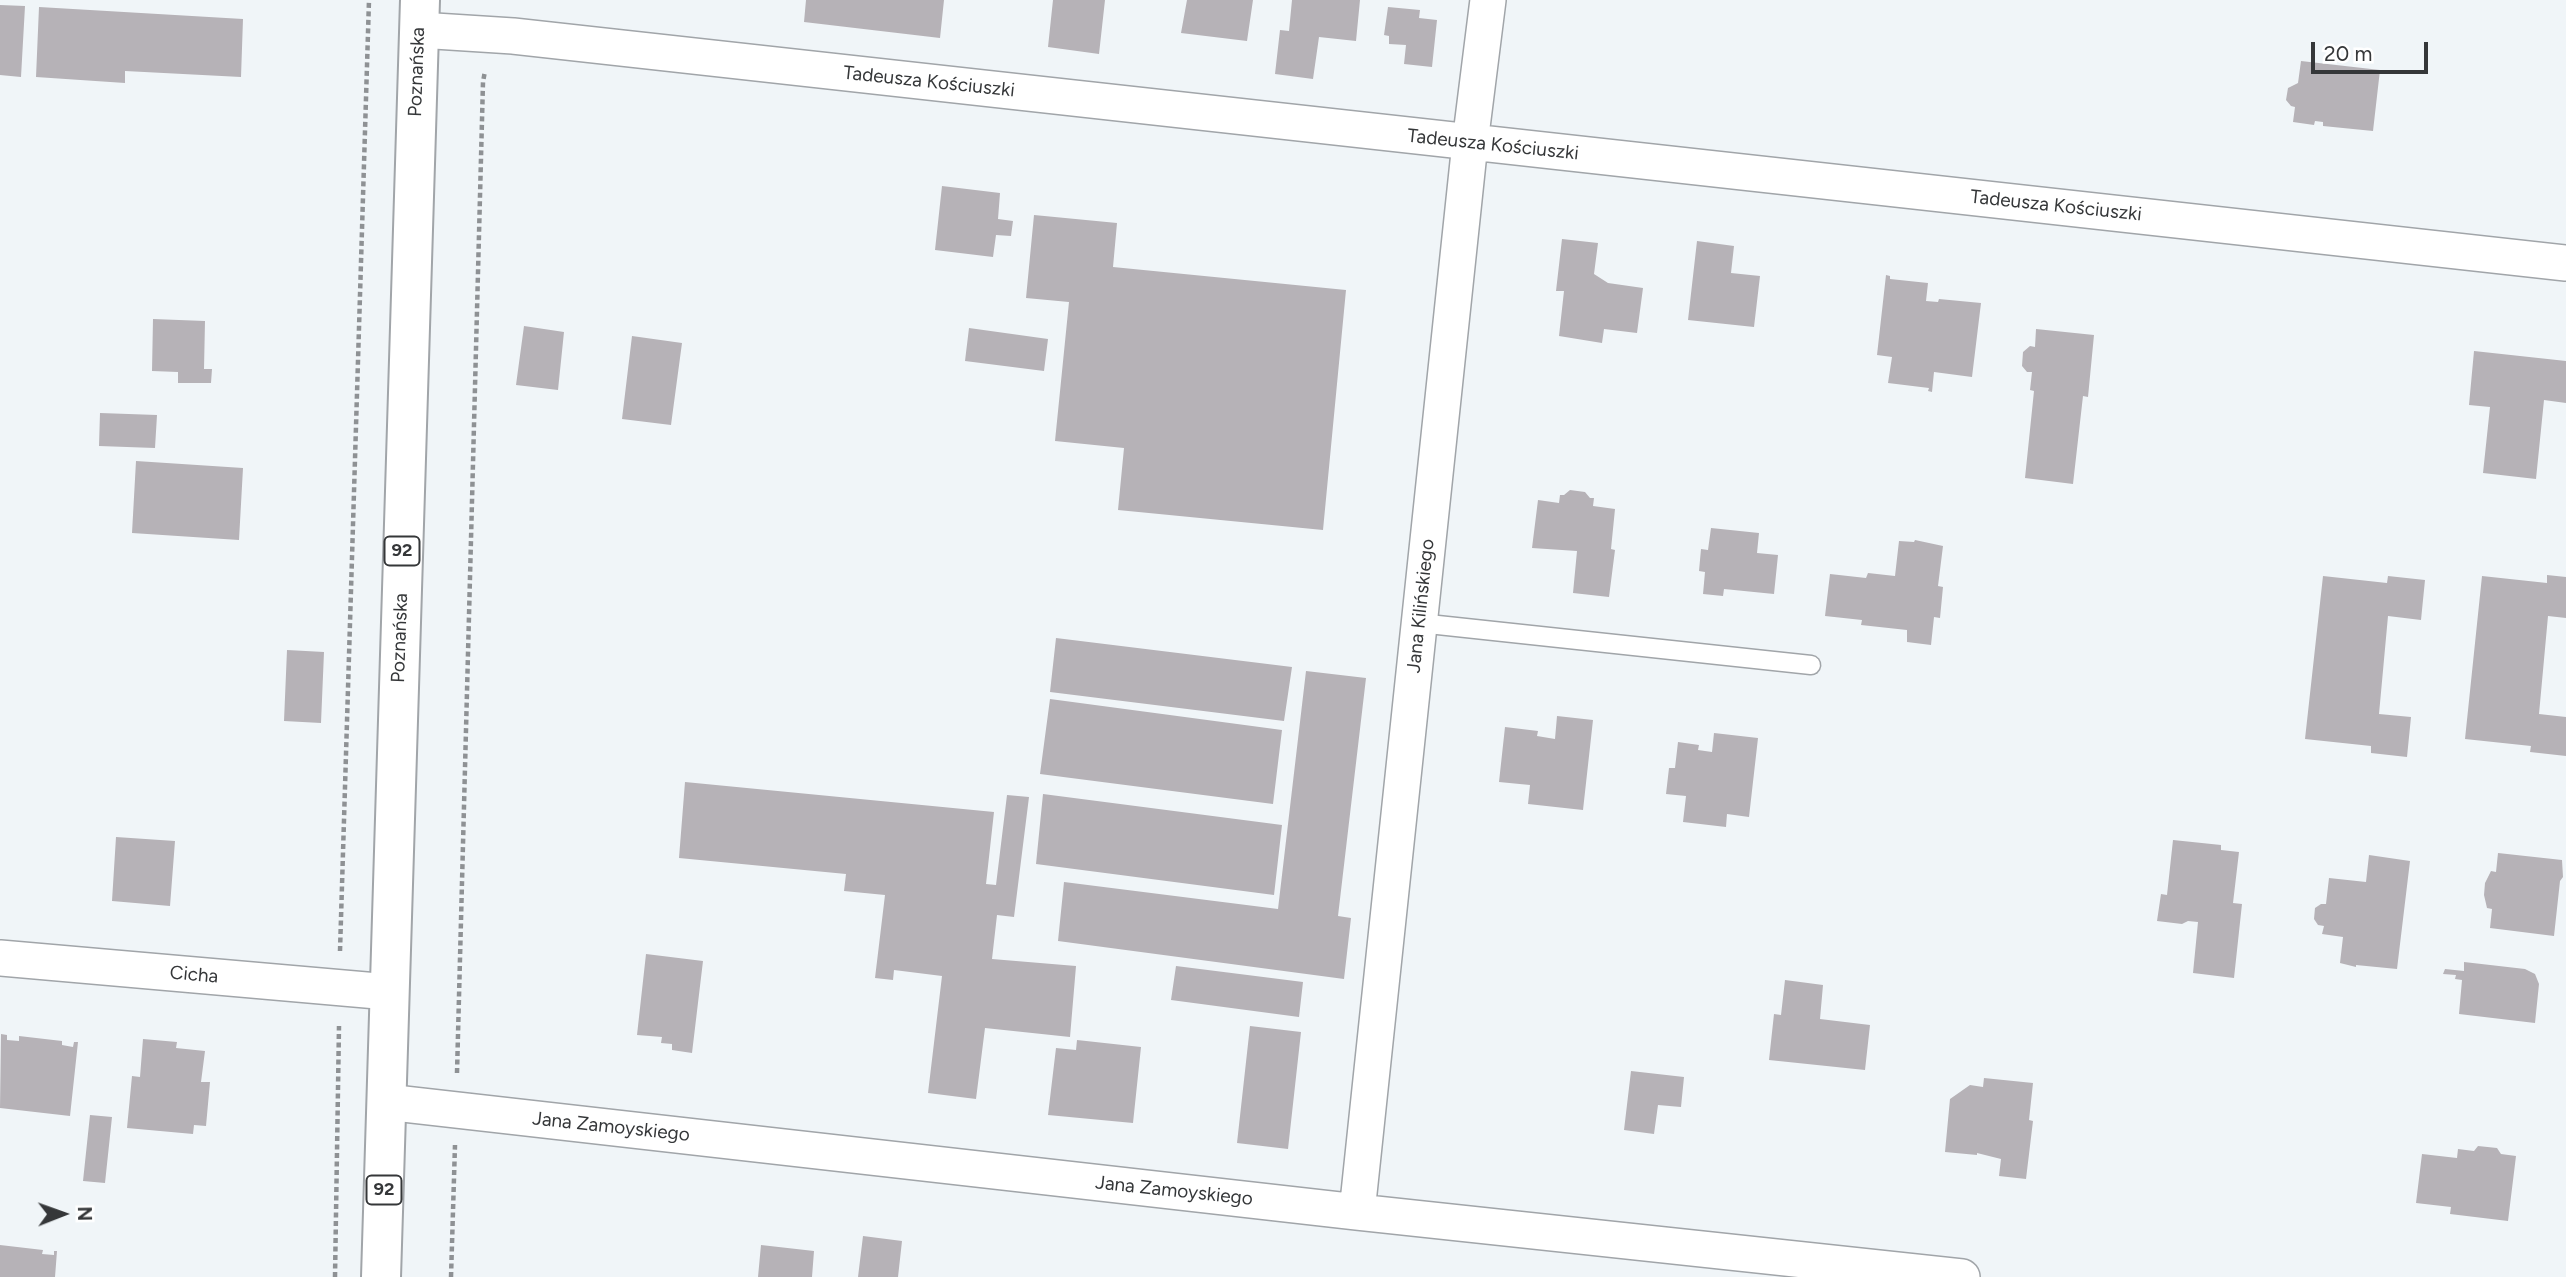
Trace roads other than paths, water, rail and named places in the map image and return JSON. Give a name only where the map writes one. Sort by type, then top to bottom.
[{"type":"main road","name":"Poznańska","points":[[381,1277],[419,15]]},
{"type":"street","name":"Jana Kilińskiego","points":[[1357,1212],[1470,143],[1488,0]]},
{"type":"street","name":"Tadeusza Kościuszki","points":[[419,15],[513,36],[2566,263]]},
{"type":"street","name":"Cicha","points":[[0,958],[389,992]]},
{"type":"street","name":"Jana Zamoyskiego","points":[[386,1102],[1357,1212],[1962,1277]]},
{"type":"lane","points":[[1419,623],[1811,665]]}]
